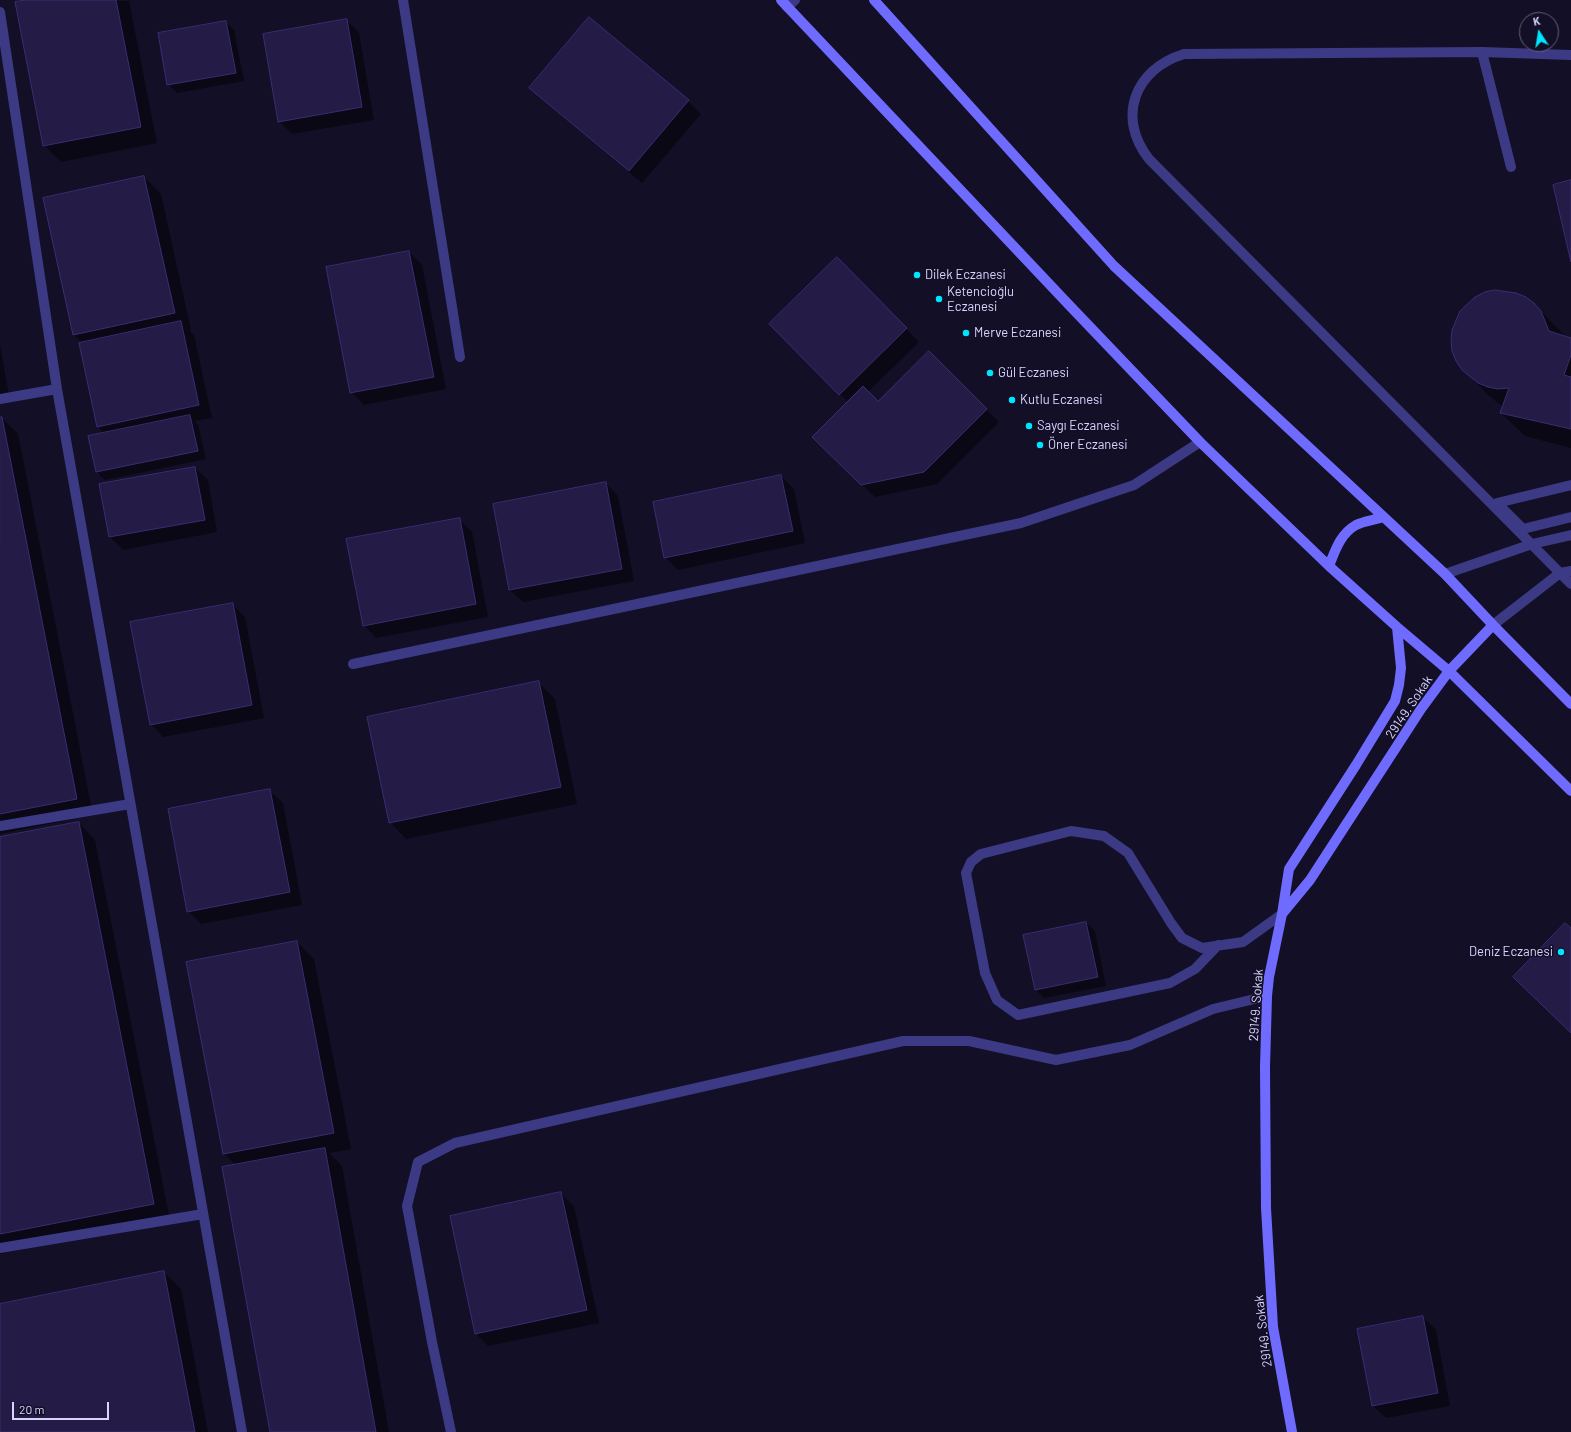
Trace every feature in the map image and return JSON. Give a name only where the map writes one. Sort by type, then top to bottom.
[{"type":"street","points":[[403,0],[460,357]]},
{"type":"street","points":[[795,0],[784,4],[1200,442],[1329,566],[1449,671],[1571,791]]},
{"type":"street","points":[[874,0],[1114,266],[1445,574],[1571,704]]},
{"type":"street","points":[[0,12],[57,389],[242,1432]]},
{"type":"street","points":[[1571,55],[1482,52],[1184,54],[1174,57],[1158,66],[1145,79],[1139,88],[1134,105],[1133,125],[1138,143],[1149,159],[1571,584]]},
{"type":"street","points":[[1482,52],[1511,167]]},
{"type":"street","points":[[0,399],[57,389]]},
{"type":"street","points":[[353,664],[1021,523],[1134,485],[1200,442]]},
{"type":"street","points":[[1571,485],[1497,503],[1523,529],[1571,517]]},
{"type":"street","points":[[1329,566],[1339,542],[1347,532],[1356,525],[1383,517]]},
{"type":"street","points":[[1445,574],[1532,544],[1571,535]]},
{"type":"street","points":[[1493,625],[1560,573],[1571,571]]},
{"type":"street","name":"29149. Sokak","points":[[1292,1432],[1273,1327],[1266,1208],[1265,1067],[1267,996],[1269,977],[1282,914],[1310,880],[1421,709],[1449,671],[1493,625]]},
{"type":"street","points":[[1218,945],[1195,969],[1170,982],[1018,1015],[997,1000],[985,973],[966,873],[971,862],[981,854],[1071,831],[1104,836],[1128,853],[1171,923],[1182,938],[1202,948],[1218,945],[1243,942],[1282,914],[1289,869],[1395,701],[1401,668],[1397,627]]},
{"type":"street","points":[[0,826],[130,804]]},
{"type":"street","points":[[451,1432],[432,1342],[407,1206],[418,1162],[455,1143],[903,1041],[969,1041],[1056,1060],[1130,1045],[1213,1009],[1267,996]]},
{"type":"street","points":[[0,1248],[203,1214]]},
{"type":"building","points":[[26,0],[116,0],[141,127],[43,146],[15,2]]},
{"type":"building","points":[[589,17],[689,100],[629,171],[529,88]]},
{"type":"building","points":[[347,19],[362,107],[278,122],[263,34]]},
{"type":"building","points":[[226,21],[236,73],[167,85],[158,33]]},
{"type":"building","points":[[144,176],[175,313],[73,335],[43,198]]},
{"type":"building","points":[[1571,180],[1571,262],[1553,185]]},
{"type":"building","points":[[409,251],[434,377],[350,393],[326,267]]},
{"type":"building","points":[[837,257],[907,328],[839,395],[769,324]]},
{"type":"building","points":[[1495,290],[1516,293],[1526,297],[1541,311],[1549,331],[1571,338],[1571,355],[1564,375],[1571,377],[1571,429],[1500,413],[1509,388],[1498,389],[1478,383],[1462,370],[1456,361],[1452,351],[1451,341],[1452,330],[1460,311],[1475,297],[1485,292]]},
{"type":"building","points":[[181,321],[199,405],[97,427],[79,343]]},
{"type":"building","points":[[929,351],[987,409],[924,472],[861,485],[812,437],[863,386],[878,401]]},
{"type":"building","points":[[190,415],[198,451],[96,472],[88,436]]},
{"type":"building","points":[[0,417],[2,417],[77,799],[0,814]]},
{"type":"building","points":[[195,467],[205,520],[109,537],[99,484]]},
{"type":"building","points":[[781,475],[793,531],[664,558],[653,502]]},
{"type":"building","points":[[606,482],[622,569],[509,590],[493,504]]},
{"type":"building","points":[[460,518],[476,604],[363,626],[346,539]]},
{"type":"building","points":[[233,603],[252,705],[150,725],[130,622]]},
{"type":"building","points":[[539,681],[561,787],[389,823],[367,717]]},
{"type":"building","points":[[270,789],[290,892],[187,912],[168,809]]},
{"type":"building","points":[[79,822],[154,1204],[0,1234],[0,837]]},
{"type":"building","points":[[1086,922],[1098,977],[1035,990],[1023,935]]},
{"type":"building","points":[[1565,923],[1571,928],[1571,1033],[1513,977]]},
{"type":"building","points":[[297,941],[334,1133],[223,1154],[186,962]]},
{"type":"building","points":[[325,1148],[376,1432],[270,1432],[222,1167]]},
{"type":"building","points":[[561,1192],[587,1310],[475,1334],[450,1216]]},
{"type":"building","points":[[164,1271],[195,1432],[0,1432],[0,1304]]},
{"type":"building","points":[[1423,1316],[1438,1393],[1372,1406],[1357,1329]]},
{"type":"place","name":"Dilek Eczanesi","points":[[917,275]]},
{"type":"place","name":"Ketencioğlu Eczanesi","points":[[939,299]]},
{"type":"place","name":"Merve Eczanesi","points":[[966,333]]},
{"type":"place","name":"Gül Eczanesi","points":[[990,373]]},
{"type":"place","name":"Kutlu Eczanesi","points":[[1012,400]]},
{"type":"place","name":"Saygı Eczanesi","points":[[1029,426]]},
{"type":"place","name":"Öner Eczanesi","points":[[1040,445]]},
{"type":"place","name":"Deniz Eczanesi","points":[[1561,952]]}]
